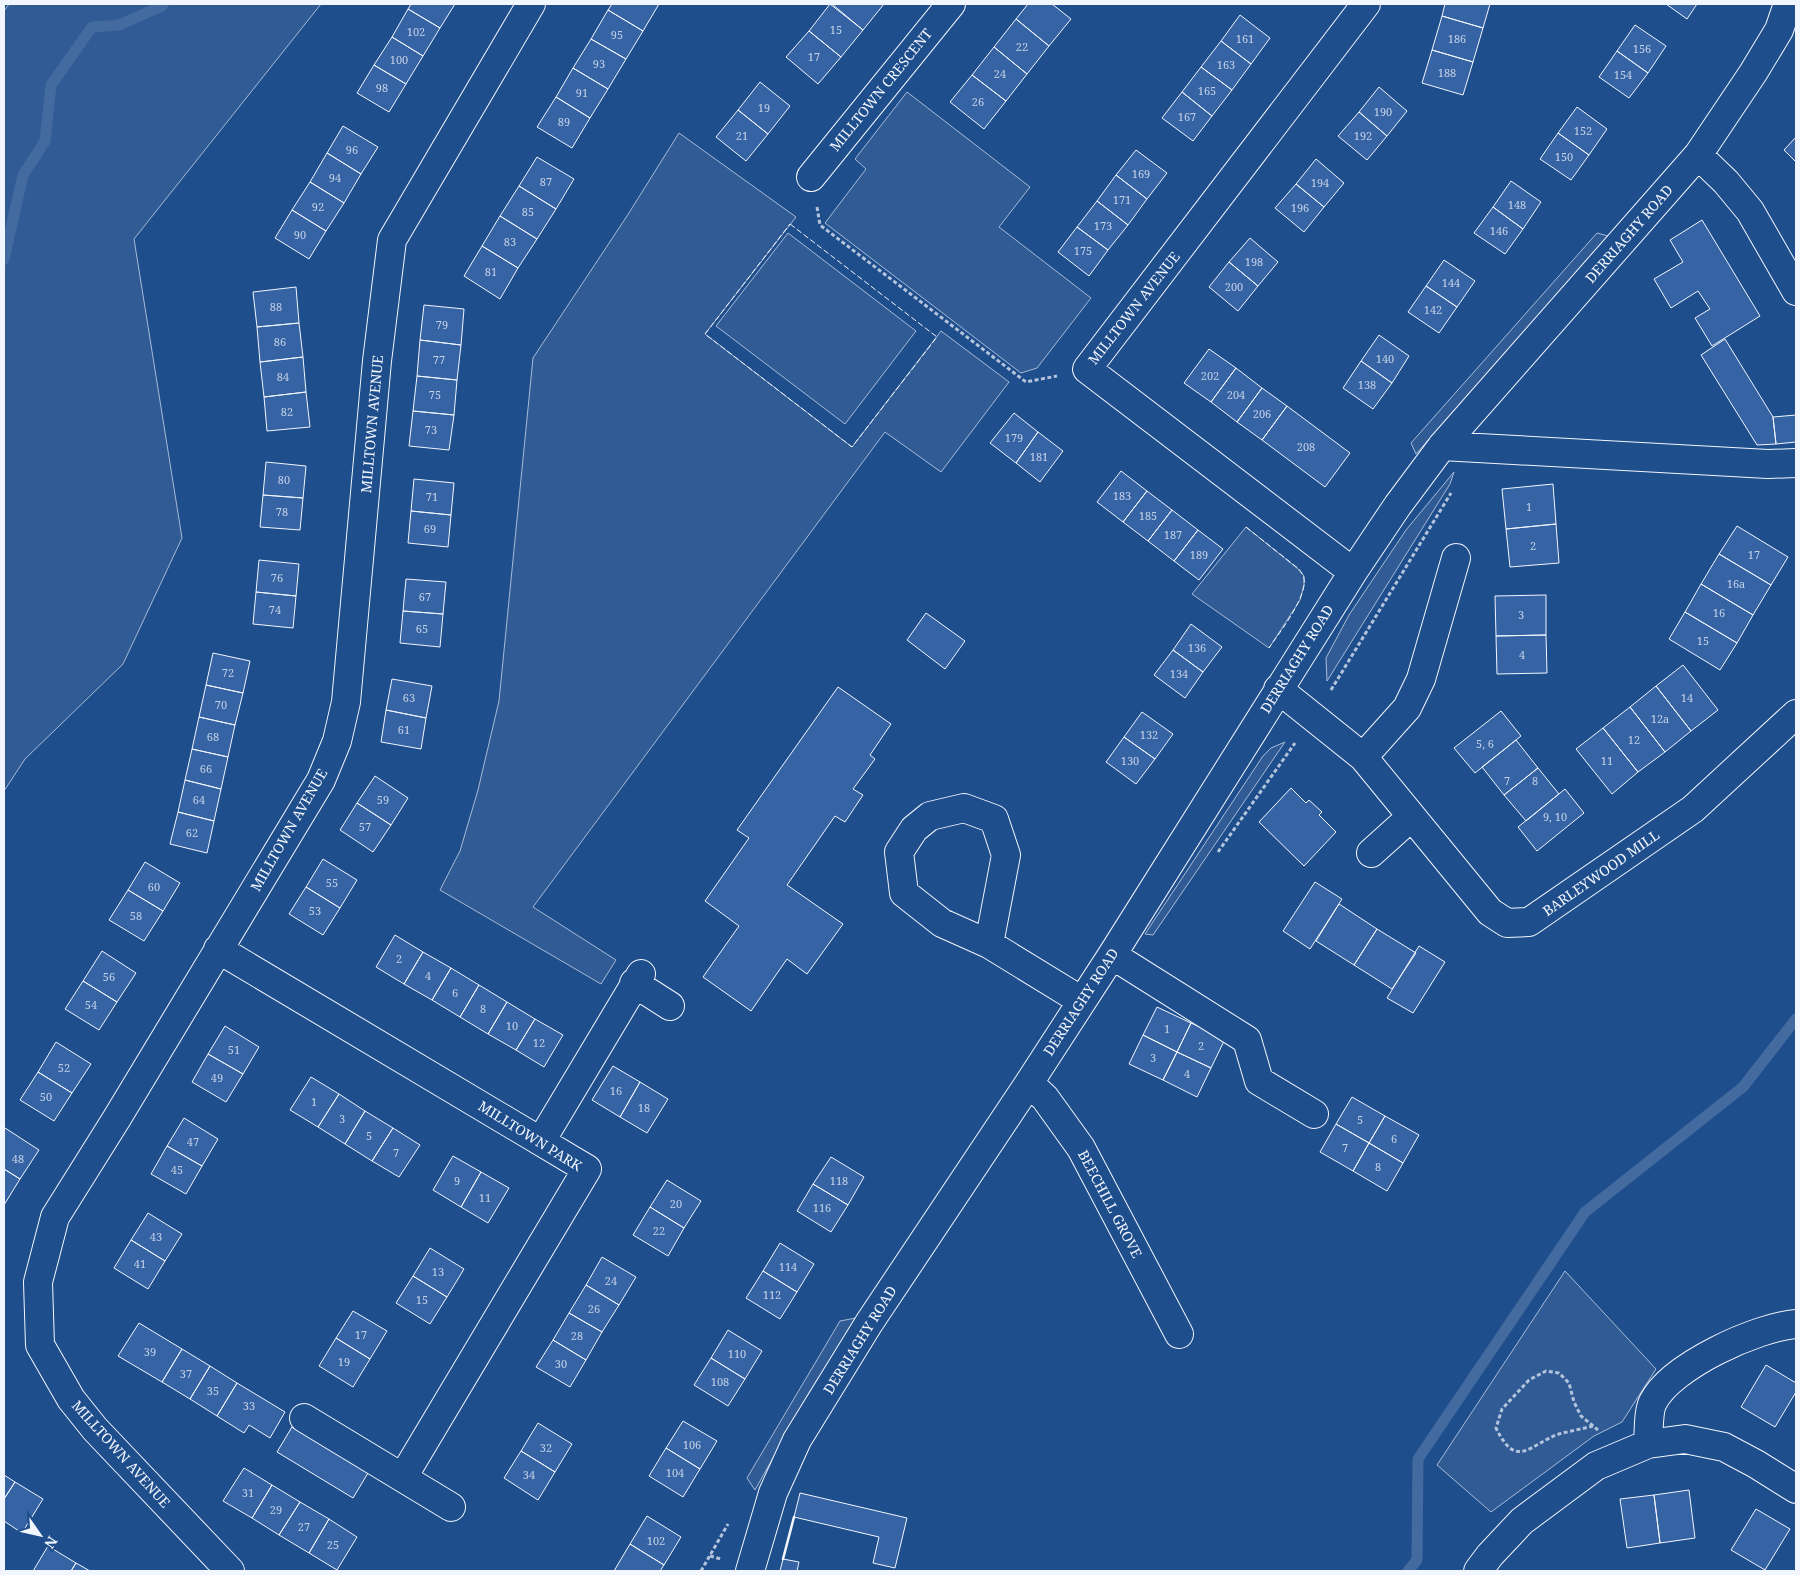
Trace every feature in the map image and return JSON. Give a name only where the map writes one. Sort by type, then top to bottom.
[{"type":"street","name":"MILLTOWN AVENUE","points":[[230,1571],[71,1400],[40,1345],[38,1282],[55,1217],[320,780],[336,742],[346,702],[377,361],[392,240],[531,4]]},
{"type":"street","name":"MILLTOWN CRESCENT","points":[[811,177],[951,4]]},
{"type":"street","name":"MILLTOWN AVENUE","points":[[1353,572],[1087,369],[1366,4]]},
{"type":"street","name":"DERRIAGHY ROAD","points":[[750,1571],[773,1494],[797,1440],[870,1323],[1082,1002],[1353,572],[1398,505],[1442,446],[1698,155],[1753,73],[1788,34],[1788,4]]},
{"type":"street","points":[[1698,155],[1726,182],[1750,211],[1796,291]]},
{"type":"street","points":[[1442,446],[1768,464],[1796,463]]},
{"type":"street","points":[[1363,757],[1407,708],[1421,679],[1456,558]]},
{"type":"street","name":"BARLEYWOOD MILL","points":[[1278,689],[1363,757],[1490,912],[1507,923],[1529,922],[1693,809],[1796,714]]},
{"type":"street","points":[[989,944],[1006,855],[994,819],[964,808],[930,816],[914,829],[899,852],[904,893],[942,923],[989,944],[1082,1002]]},
{"type":"street","points":[[1371,854],[1411,817]]},
{"type":"street","name":"MILLTOWN PARK","points":[[218,950],[587,1169],[403,1478]]},
{"type":"street","points":[[1112,955],[1247,1040],[1258,1081],[1314,1114]]},
{"type":"street","points":[[541,1141],[638,979],[670,1006]]},
{"type":"street","name":"BEECHILL GROVE","points":[[1029,1083],[1045,1098],[1081,1148],[1179,1334]]},
{"type":"street","points":[[1648,1444],[1652,1403],[1671,1379],[1704,1358],[1741,1340],[1786,1325],[1796,1324]]},
{"type":"street","points":[[304,1418],[451,1507]]},
{"type":"street","points":[[1478,1571],[1490,1555],[1522,1521],[1596,1466],[1648,1444],[1685,1439],[1724,1447],[1796,1489]]},
{"type":"path","points":[[811,177],[820,225],[1026,382],[1087,369]]},
{"type":"path","points":[[1593,1426],[1557,1435],[1532,1449],[1517,1452],[1503,1444],[1496,1428],[1502,1409],[1529,1380],[1546,1372],[1559,1373],[1569,1383],[1574,1402],[1581,1416],[1601,1432],[1616,1458]]},
{"type":"path","points":[[701,1571],[724,1532]]},
{"type":"shaded area","points":[[9,4],[321,4],[134,239],[182,538],[123,664],[25,759],[4,791],[4,11]]},
{"type":"shaded area","points":[[907,92],[1030,187],[999,227],[1091,298],[1037,368],[1021,373],[825,223],[866,169],[855,159]]},
{"type":"shaded area","points":[[679,133],[796,217],[705,334],[852,447],[941,331],[1009,382],[941,472],[885,432],[533,907],[616,960],[601,984],[440,890],[460,851],[478,790],[499,701],[533,358],[627,216]]},
{"type":"shaded area","points":[[788,233],[916,331],[845,424],[716,326]]},
{"type":"shaded area","points":[[1597,233],[1608,236],[1416,454],[1411,443]]},
{"type":"shaded area","points":[[1454,472],[1450,484],[1327,681],[1326,658],[1349,615],[1406,530]]},
{"type":"shaded area","points":[[1246,527],[1304,576],[1300,600],[1269,648],[1192,594]]},
{"type":"shaded area","points":[[1285,742],[1153,935],[1145,934],[1263,756],[1271,748]]},
{"type":"shaded area","points":[[1565,1271],[1656,1369],[1622,1422],[1594,1436],[1491,1512],[1437,1465]]},
{"type":"shaded area","points":[[856,1318],[811,1390],[755,1490],[747,1478],[840,1321]]},
{"type":"building","points":[[411,4],[455,4],[440,28],[408,9]]},
{"type":"building","points":[[612,4],[659,4],[643,31],[608,10]]},
{"type":"building","points":[[830,4],[863,30],[841,57],[809,31]]},
{"type":"building","points":[[832,4],[884,4],[863,30]]},
{"type":"building","points":[[1028,4],[1052,4],[1071,19],[1049,46],[1016,19]]},
{"type":"building","points":[[1445,4],[1490,4],[1483,28],[1442,16]]},
{"type":"building","points":[[1666,4],[1697,4],[1687,19]]},
{"type":"building","points":[[408,9],[440,28],[423,56],[392,37]]},
{"type":"building","points":[[608,10],[643,31],[626,59],[591,39]]},
{"type":"building","points":[[1240,15],[1270,38],[1251,64],[1221,41]]},
{"type":"building","points":[[1442,16],[1483,28],[1473,62],[1432,50]]},
{"type":"building","points":[[1016,19],[1049,46],[1027,74],[994,47]]},
{"type":"building","points":[[1635,25],[1666,46],[1648,73],[1617,51]]},
{"type":"building","points":[[809,31],[841,57],[818,84],[786,57]]},
{"type":"building","points":[[392,37],[423,56],[406,84],[374,65]]},
{"type":"building","points":[[591,39],[626,59],[608,89],[573,68]]},
{"type":"building","points":[[1221,41],[1251,64],[1232,90],[1201,67]]},
{"type":"building","points":[[994,47],[1027,74],[1006,101],[972,75]]},
{"type":"building","points":[[1432,50],[1473,62],[1463,95],[1422,83]]},
{"type":"building","points":[[1617,51],[1648,73],[1629,98],[1599,77]]},
{"type":"building","points":[[374,65],[406,84],[389,112],[357,93]]},
{"type":"building","points":[[1201,67],[1232,90],[1212,116],[1182,92]]},
{"type":"building","points":[[573,68],[608,89],[590,118],[556,97]]},
{"type":"building","points":[[972,75],[1006,101],[984,129],[950,102]]},
{"type":"building","points":[[760,82],[790,106],[768,134],[738,110]]},
{"type":"building","points":[[1379,87],[1407,111],[1387,136],[1359,112]]},
{"type":"building","points":[[1182,92],[1212,116],[1193,141],[1162,118]]},
{"type":"building","points":[[556,97],[590,118],[572,148],[537,127]]},
{"type":"building","points":[[1577,107],[1607,129],[1589,155],[1558,133]]},
{"type":"building","points":[[738,110],[768,134],[746,161],[716,137]]},
{"type":"building","points":[[1359,112],[1387,136],[1367,160],[1338,136]]},
{"type":"building","points":[[343,126],[378,147],[361,174],[327,153]]},
{"type":"building","points":[[1558,133],[1589,155],[1571,180],[1540,159]]},
{"type":"building","points":[[1796,137],[1796,162],[1784,150]]},
{"type":"building","points":[[1136,150],[1167,173],[1147,199],[1116,175]]},
{"type":"building","points":[[327,153],[361,174],[344,203],[310,182]]},
{"type":"building","points":[[537,157],[574,179],[556,209],[519,186]]},
{"type":"building","points":[[1316,159],[1344,183],[1324,207],[1296,184]]},
{"type":"building","points":[[1116,175],[1147,199],[1128,225],[1097,201]]},
{"type":"building","points":[[1511,181],[1541,202],[1523,229],[1493,207]]},
{"type":"building","points":[[310,182],[344,203],[326,231],[292,210]]},
{"type":"building","points":[[1296,184],[1324,207],[1304,232],[1275,208]]},
{"type":"building","points":[[519,186],[556,209],[537,239],[500,216]]},
{"type":"building","points":[[1097,201],[1128,225],[1108,250],[1077,227]]},
{"type":"building","points":[[1493,207],[1523,229],[1505,254],[1474,233]]},
{"type":"building","points":[[292,210],[326,231],[309,259],[275,238]]},
{"type":"building","points":[[500,216],[537,239],[518,268],[482,246]]},
{"type":"building","points":[[1702,220],[1760,316],[1712,346],[1695,318],[1710,309],[1698,291],[1671,308],[1654,279],[1683,262],[1670,240]]},
{"type":"building","points":[[1077,227],[1108,250],[1089,276],[1058,252]]},
{"type":"building","points":[[1250,238],[1278,262],[1258,286],[1229,262]]},
{"type":"building","points":[[482,246],[518,268],[500,299],[464,276]]},
{"type":"building","points":[[1444,260],[1475,281],[1457,307],[1426,286]]},
{"type":"building","points":[[1229,262],[1258,286],[1238,311],[1209,287]]},
{"type":"building","points":[[1426,286],[1457,307],[1439,333],[1408,312]]},
{"type":"building","points":[[296,287],[299,323],[257,327],[253,292]]},
{"type":"building","points":[[424,305],[464,309],[461,345],[420,340]]},
{"type":"building","points":[[299,323],[303,357],[260,362],[257,327]]},
{"type":"building","points":[[1379,335],[1409,356],[1392,383],[1361,361]]},
{"type":"building","points":[[1725,339],[1773,417],[1776,444],[1757,445],[1701,355]]},
{"type":"building","points":[[420,340],[461,345],[457,380],[417,376]]},
{"type":"building","points":[[1209,349],[1236,368],[1211,402],[1184,383]]},
{"type":"building","points":[[303,357],[306,392],[264,397],[260,362]]},
{"type":"building","points":[[1361,361],[1392,383],[1373,409],[1343,388]]},
{"type":"building","points":[[1236,368],[1262,388],[1237,422],[1211,402]]},
{"type":"building","points":[[417,376],[457,380],[454,415],[413,411]]},
{"type":"building","points":[[1262,388],[1287,406],[1262,440],[1237,422]]},
{"type":"building","points":[[306,392],[310,427],[267,431],[264,397]]},
{"type":"building","points":[[1287,406],[1350,453],[1325,487],[1262,440]]},
{"type":"building","points":[[413,411],[454,415],[449,450],[409,446]]},
{"type":"building","points":[[1014,413],[1038,432],[1016,463],[990,443]]},
{"type":"building","points":[[1796,415],[1796,442],[1776,444],[1773,417]]},
{"type":"building","points":[[1038,432],[1063,451],[1040,482],[1016,463]]},
{"type":"building","points":[[266,462],[306,466],[303,498],[263,495]]},
{"type":"building","points":[[1121,471],[1147,491],[1123,522],[1097,502]]},
{"type":"building","points":[[414,479],[454,483],[451,515],[411,511]]},
{"type":"building","points":[[1553,484],[1556,524],[1506,529],[1502,489]]},
{"type":"building","points":[[1147,491],[1172,510],[1148,541],[1123,522]]},
{"type":"building","points":[[263,495],[303,498],[300,530],[260,527]]},
{"type":"building","points":[[1172,510],[1198,530],[1174,561],[1148,541]]},
{"type":"building","points":[[411,511],[451,515],[448,547],[408,543]]},
{"type":"building","points":[[1556,524],[1559,563],[1510,567],[1506,529]]},
{"type":"building","points":[[1737,526],[1788,557],[1771,585],[1719,554]]},
{"type":"building","points":[[1198,530],[1223,549],[1199,580],[1174,561]]},
{"type":"building","points":[[1719,554],[1771,585],[1753,615],[1701,584]]},
{"type":"building","points":[[259,560],[299,564],[296,596],[256,592]]},
{"type":"building","points":[[406,579],[446,582],[443,614],[403,611]]},
{"type":"building","points":[[1701,584],[1753,615],[1737,643],[1685,612]]},
{"type":"building","points":[[256,592],[296,596],[293,628],[253,624]]},
{"type":"building","points":[[1546,595],[1546,635],[1496,636],[1495,596]]},
{"type":"building","points":[[403,611],[443,614],[440,647],[400,643]]},
{"type":"building","points":[[1685,612],[1737,643],[1720,670],[1669,639]]},
{"type":"building","points":[[926,613],[965,641],[945,669],[907,640]]},
{"type":"building","points":[[1191,624],[1222,647],[1203,672],[1173,650]]},
{"type":"building","points":[[1546,635],[1547,673],[1497,674],[1496,636]]},
{"type":"building","points":[[1173,650],[1203,672],[1185,698],[1154,675]]},
{"type":"building","points":[[213,653],[250,661],[243,693],[206,685]]},
{"type":"building","points":[[1683,665],[1718,710],[1691,731],[1656,686]]},
{"type":"building","points":[[392,679],[432,686],[426,718],[386,710]]},
{"type":"building","points":[[206,685],[243,693],[235,725],[199,717]]},
{"type":"building","points":[[1656,686],[1691,731],[1665,752],[1630,707]]},
{"type":"building","points":[[838,687],[891,724],[870,755],[875,759],[853,789],[863,795],[845,822],[835,816],[787,885],[843,924],[807,974],[787,959],[751,1011],[703,977],[739,926],[705,901],[749,838],[737,830]]},
{"type":"building","points":[[1630,707],[1665,752],[1638,772],[1603,728]]},
{"type":"building","points":[[386,710],[426,718],[421,749],[381,742]]},
{"type":"building","points":[[1501,711],[1521,736],[1475,773],[1454,748]]},
{"type":"building","points":[[1142,712],[1173,734],[1155,759],[1124,737]]},
{"type":"building","points":[[199,717],[235,725],[228,757],[192,749]]},
{"type":"building","points":[[1603,728],[1638,772],[1612,794],[1576,749]]},
{"type":"building","points":[[1124,737],[1155,759],[1136,784],[1106,762]]},
{"type":"building","points":[[1516,740],[1538,768],[1504,795],[1482,767]]},
{"type":"building","points":[[192,749],[228,757],[221,789],[185,780]]},
{"type":"building","points":[[1538,768],[1559,794],[1526,821],[1504,795]]},
{"type":"building","points":[[375,776],[408,798],[391,825],[357,803]]},
{"type":"building","points":[[185,780],[221,789],[214,821],[178,812]]},
{"type":"building","points":[[1291,788],[1306,803],[1309,800],[1322,812],[1319,815],[1336,832],[1304,866],[1259,822]]},
{"type":"building","points":[[1565,789],[1584,813],[1537,851],[1518,827]]},
{"type":"building","points":[[357,803],[391,825],[373,852],[340,830]]},
{"type":"building","points":[[178,812],[214,821],[207,853],[170,844]]},
{"type":"building","points":[[323,859],[357,880],[340,908],[306,887]]},
{"type":"building","points":[[145,862],[180,883],[163,911],[128,890]]},
{"type":"building","points":[[1315,882],[1342,899],[1310,949],[1283,931]]},
{"type":"building","points":[[306,887],[340,908],[323,935],[289,914]]},
{"type":"building","points":[[128,890],[163,911],[144,941],[109,920]]},
{"type":"building","points":[[1339,904],[1377,929],[1354,965],[1316,941]]},
{"type":"building","points":[[1377,929],[1416,953],[1392,989],[1354,965]]},
{"type":"building","points":[[395,935],[423,952],[404,984],[376,967]]},
{"type":"building","points":[[1419,946],[1445,962],[1413,1013],[1387,998]]},
{"type":"building","points":[[102,951],[136,973],[117,1002],[83,981]]},
{"type":"building","points":[[423,952],[451,968],[432,1000],[404,984]]},
{"type":"building","points":[[451,968],[479,985],[460,1017],[432,1000]]},
{"type":"building","points":[[83,981],[117,1002],[99,1030],[65,1009]]},
{"type":"building","points":[[479,985],[507,1002],[488,1034],[460,1017]]},
{"type":"building","points":[[507,1002],[535,1019],[516,1050],[488,1034]]},
{"type":"building","points":[[1157,1007],[1191,1023],[1177,1052],[1143,1035]]},
{"type":"building","points":[[535,1019],[563,1035],[544,1067],[516,1050]]},
{"type":"building","points":[[1191,1023],[1225,1039],[1211,1068],[1177,1052]]},
{"type":"building","points":[[225,1026],[259,1047],[243,1074],[208,1054]]},
{"type":"building","points":[[1143,1035],[1177,1052],[1163,1080],[1129,1064]]},
{"type":"building","points":[[56,1042],[91,1064],[72,1093],[38,1072]]},
{"type":"building","points":[[1177,1052],[1211,1068],[1197,1097],[1163,1080]]},
{"type":"building","points":[[208,1054],[243,1074],[226,1102],[192,1082]]},
{"type":"building","points":[[613,1066],[640,1082],[620,1117],[592,1100]]},
{"type":"building","points":[[38,1072],[72,1093],[54,1121],[20,1100]]},
{"type":"building","points":[[311,1077],[339,1094],[318,1127],[290,1110]]},
{"type":"building","points":[[640,1082],[668,1099],[647,1133],[620,1117]]},
{"type":"building","points":[[339,1094],[365,1111],[345,1144],[318,1127]]},
{"type":"building","points":[[1352,1097],[1385,1116],[1369,1143],[1336,1124]]},
{"type":"building","points":[[365,1111],[393,1128],[372,1161],[345,1144]]},
{"type":"building","points":[[1385,1116],[1419,1135],[1403,1163],[1369,1143]]},
{"type":"building","points":[[184,1118],[218,1139],[202,1166],[167,1146]]},
{"type":"building","points":[[1336,1124],[1369,1143],[1353,1171],[1320,1152]]},
{"type":"building","points":[[5,1128],[39,1150],[20,1179],[4,1169]]},
{"type":"building","points":[[393,1128],[420,1145],[399,1177],[372,1161]]},
{"type":"building","points":[[1369,1143],[1403,1163],[1387,1191],[1353,1171]]},
{"type":"building","points":[[167,1146],[202,1166],[186,1194],[151,1174]]},
{"type":"building","points":[[453,1156],[481,1172],[461,1207],[433,1190]]},
{"type":"building","points":[[831,1157],[864,1177],[848,1205],[813,1184]]},
{"type":"building","points":[[4,1169],[20,1179],[4,1205]]},
{"type":"building","points":[[481,1172],[509,1188],[488,1223],[461,1207]]},
{"type":"building","points":[[667,1180],[701,1201],[684,1228],[650,1207]]},
{"type":"building","points":[[813,1184],[848,1205],[831,1232],[797,1211]]},
{"type":"building","points":[[650,1207],[684,1228],[668,1256],[633,1235]]},
{"type":"building","points":[[148,1213],[182,1234],[165,1261],[131,1240]]},
{"type":"building","points":[[131,1240],[165,1261],[148,1289],[114,1268]]},
{"type":"building","points":[[780,1243],[814,1264],[797,1292],[763,1271]]},
{"type":"building","points":[[430,1248],[464,1269],[447,1297],[413,1276]]},
{"type":"building","points":[[602,1257],[636,1277],[619,1305],[586,1285]]},
{"type":"building","points":[[763,1271],[797,1292],[780,1319],[746,1298]]},
{"type":"building","points":[[413,1276],[447,1297],[430,1324],[396,1303]]},
{"type":"building","points":[[586,1285],[619,1305],[602,1332],[569,1313]]},
{"type":"building","points":[[353,1311],[387,1331],[370,1359],[336,1338]]},
{"type":"building","points":[[569,1313],[602,1332],[586,1360],[553,1340]]},
{"type":"building","points":[[139,1323],[182,1349],[162,1382],[118,1356]]},
{"type":"building","points":[[728,1330],[762,1351],[745,1379],[711,1358]]},
{"type":"building","points":[[336,1338],[370,1359],[353,1387],[319,1366]]},
{"type":"building","points":[[553,1340],[586,1360],[570,1387],[536,1367]]},
{"type":"building","points":[[182,1349],[210,1366],[190,1399],[162,1382]]},
{"type":"building","points":[[711,1358],[745,1379],[728,1406],[694,1385]]},
{"type":"building","points":[[1766,1365],[1796,1383],[1796,1392],[1775,1427],[1741,1407]]},
{"type":"building","points":[[210,1366],[237,1383],[217,1416],[190,1399]]},
{"type":"building","points":[[237,1383],[285,1412],[270,1438],[249,1425],[244,1433],[217,1416]]},
{"type":"building","points":[[683,1421],[717,1441],[700,1469],[666,1448]]},
{"type":"building","points":[[538,1423],[572,1444],[555,1472],[521,1451]]},
{"type":"building","points":[[292,1427],[368,1473],[353,1498],[277,1452]]},
{"type":"building","points":[[666,1448],[700,1469],[683,1497],[649,1476]]},
{"type":"building","points":[[521,1451],[555,1472],[538,1500],[504,1478]]},
{"type":"building","points":[[244,1468],[272,1485],[252,1518],[223,1501]]},
{"type":"building","points":[[4,1475],[15,1482],[4,1499]]},
{"type":"building","points":[[15,1482],[43,1499],[22,1533],[4,1521],[4,1499]]},
{"type":"building","points":[[272,1485],[300,1502],[279,1535],[252,1518]]},
{"type":"building","points":[[1689,1490],[1695,1538],[1660,1543],[1654,1495]]},
{"type":"building","points":[[800,1493],[907,1518],[895,1568],[873,1563],[879,1537],[794,1517]]},
{"type":"building","points":[[1654,1495],[1660,1543],[1627,1548],[1620,1499]]},
{"type":"building","points":[[300,1502],[329,1519],[309,1553],[279,1535]]},
{"type":"building","points":[[1756,1509],[1790,1529],[1765,1570],[1731,1550]]},
{"type":"building","points":[[647,1516],[681,1537],[664,1565],[630,1544]]},
{"type":"building","points":[[329,1519],[357,1537],[337,1570],[309,1553]]},
{"type":"building","points":[[630,1544],[664,1565],[660,1571],[614,1571]]},
{"type":"building","points":[[48,1546],[76,1563],[71,1571],[33,1571]]},
{"type":"building","points":[[783,1559],[799,1562],[797,1571],[780,1571]]},
{"type":"building","points":[[76,1563],[90,1571],[71,1571]]},
{"type":"waterway","points":[[4,259],[23,175],[45,141],[51,85],[92,27],[119,25],[163,4]]},
{"type":"waterway","points":[[1408,1571],[1417,1560],[1418,1459],[1585,1212],[1743,1087],[1796,1019]]},
{"type":"fence","points":[[790,224],[937,337],[852,447],[705,334],[790,224]]},
{"type":"fence","points":[[1246,527],[1299,569],[1303,575],[1302,592],[1293,613],[1269,648]]},
{"type":"wall","points":[[783,1559],[794,1517]]}]
